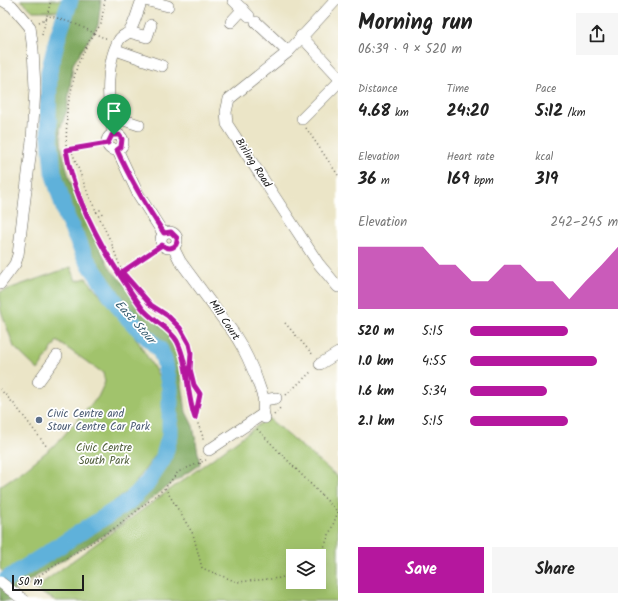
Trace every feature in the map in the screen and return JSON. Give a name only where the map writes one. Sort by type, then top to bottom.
[{"type":"street","points":[[0,284],[15,264],[18,255],[32,141],[35,88],[30,27],[12,6],[2,0]]},
{"type":"street","points":[[120,39],[129,32],[142,0]]},
{"type":"street","points":[[145,0],[168,6]]},
{"type":"street","points":[[233,0],[288,52]]},
{"type":"street","name":"Birling Road","points":[[336,0],[301,36],[288,52],[229,100],[226,112],[227,124],[318,263],[337,285]]},
{"type":"street","points":[[231,22],[250,16]]},
{"type":"street","points":[[129,32],[147,38],[151,25]]},
{"type":"street","points":[[301,36],[338,76]]},
{"type":"street","name":"Mill Court","points":[[120,39],[116,50],[109,83],[111,139],[119,135],[123,142],[121,147],[117,150],[138,194],[164,233],[169,231],[176,235],[177,243],[168,246],[225,322],[234,331],[257,378],[264,400],[262,407],[266,417]]},
{"type":"street","points":[[116,50],[162,66]]},
{"type":"street","points":[[302,119],[338,83]]},
{"type":"street","points":[[109,115],[139,125]]},
{"type":"street","points":[[164,233],[160,240],[168,246]]},
{"type":"street","points":[[320,364],[338,354]]},
{"type":"street","points":[[38,382],[57,356]]},
{"type":"street","points":[[264,400],[279,399]]},
{"type":"street","points":[[205,448],[266,417]]},
{"type":"street","points":[[0,582],[25,601]]},
{"type":"path","points":[[52,0],[46,18],[51,16],[78,25],[95,32],[104,38],[120,39]]},
{"type":"path","points":[[19,587],[118,526],[165,488],[178,472],[200,464],[205,448],[204,437],[195,418],[184,361],[176,340],[143,309],[119,272],[84,208],[74,180],[66,150],[67,110],[77,66],[95,32],[101,24],[105,0]]},
{"type":"path","points":[[302,119],[304,126],[338,175]]},
{"type":"path","points":[[66,150],[111,139]]},
{"type":"path","points":[[71,149],[96,212],[111,242],[122,272],[151,305],[174,320],[189,344],[191,353],[190,369],[194,385],[200,394],[195,418]]},
{"type":"path","points":[[96,212],[100,210],[102,214]]},
{"type":"path","points":[[119,272],[122,272],[168,246]]},
{"type":"path","points":[[266,417],[281,409],[279,399],[320,364],[285,323]]},
{"type":"path","points":[[0,389],[15,405],[48,447]]},
{"type":"path","points":[[257,428],[338,512],[323,549]]},
{"type":"path","points":[[165,488],[193,534],[202,568],[237,582],[281,578],[286,575]]},
{"type":"green space","points":[[21,0],[66,0],[62,11],[33,11]]},
{"type":"green space","points":[[70,0],[101,0],[98,25],[73,64],[67,110],[60,129],[62,150],[70,181],[83,215],[111,270],[133,293],[143,309],[176,340],[186,412],[193,426],[200,464],[165,488],[118,526],[6,595],[14,601],[0,601],[0,583],[146,485],[166,452],[170,388],[155,342],[124,314],[97,276],[70,226],[51,158],[49,77],[58,36]]},
{"type":"green space","name":"Civic Centre South Park","points":[[71,267],[76,281],[86,278],[134,335],[163,383],[167,412],[162,446],[131,489],[82,525],[7,574],[0,569],[0,486],[24,470],[56,444],[98,397],[105,382],[103,373],[57,341],[38,370],[14,347],[0,308],[0,292]]},
{"type":"green space","points":[[268,418],[338,477],[338,601],[56,601],[34,589]]},
{"type":"waterway","name":"East Stour","points":[[7,579],[128,502],[146,485],[163,459],[170,435],[170,388],[164,360],[160,350],[124,314],[86,259],[67,218],[53,172],[48,117],[49,72],[58,36],[70,0]]},
{"type":"place","name":"Civic Centre and Stour Centre Car Park","points":[[39,420]]},
{"type":"route","points":[[114,135],[119,135],[122,139],[123,142],[121,147],[117,150],[138,194],[164,233],[169,231],[174,233],[177,238],[177,243],[175,246],[167,248],[162,245],[122,272],[140,295],[159,311],[174,320],[189,344],[191,353],[190,369],[194,385],[200,394],[200,401],[195,418],[184,361],[176,340],[143,309],[119,272],[84,208],[68,162],[66,150],[108,143],[108,138],[114,135]]}]
